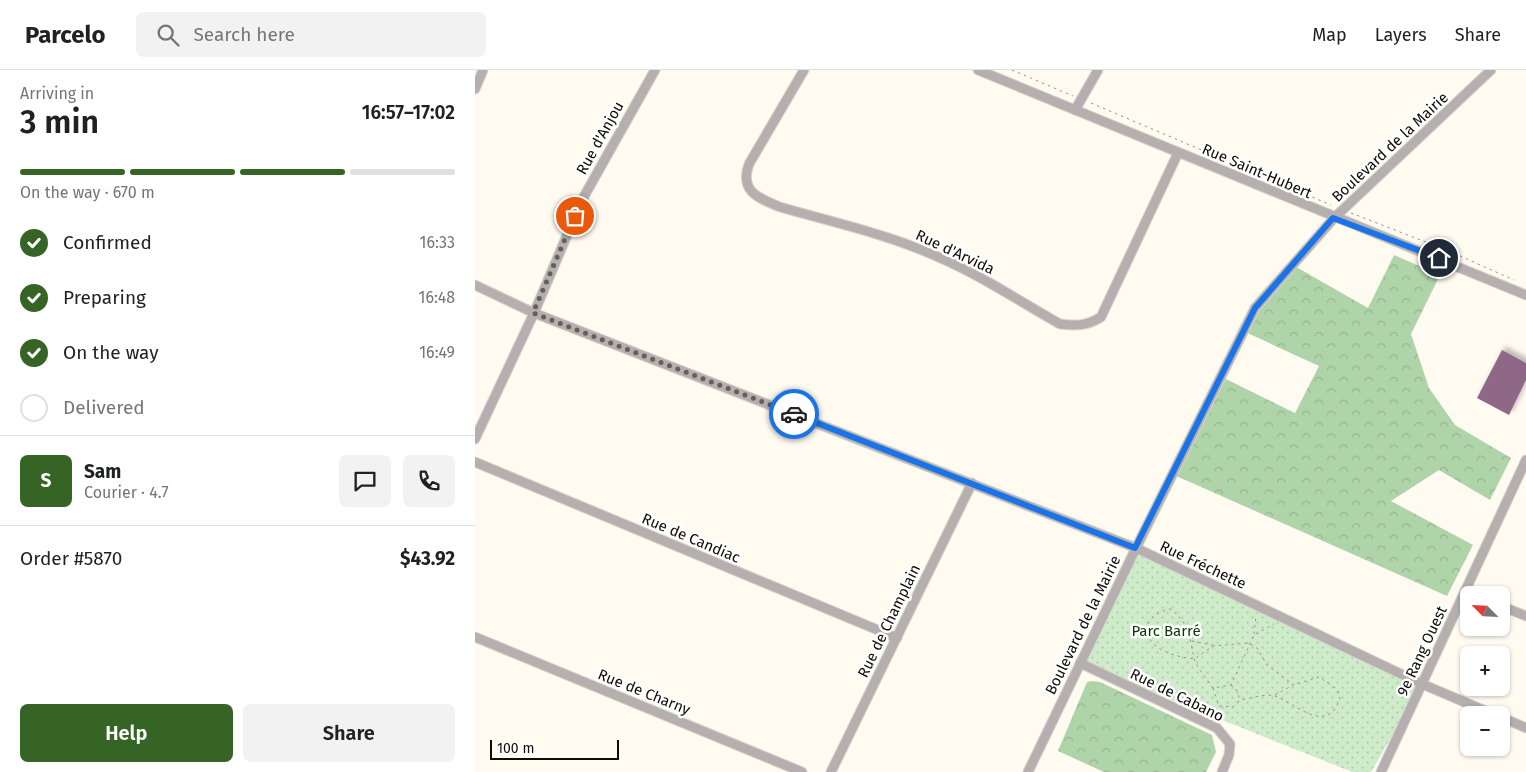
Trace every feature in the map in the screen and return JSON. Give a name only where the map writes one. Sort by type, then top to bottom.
[{"type":"street","points":[[475,89],[483,70]]},
{"type":"street","name":"Rue d'Anjou","points":[[475,439],[582,200],[655,70]]},
{"type":"street","name":"Rue d'Arvida","points":[[804,70],[749,164],[745,176],[749,189],[760,199],[780,207],[901,243],[936,256],[965,269],[1060,324],[1076,326],[1090,324],[1101,317],[1178,153]]},
{"type":"street","name":"Rue Saint-Hubert","points":[[978,70],[1333,218],[1526,295]]},
{"type":"street","points":[[1075,110],[1098,70]]},
{"type":"street","name":"Boulevard de la Mairie","points":[[1028,772],[1135,548],[1255,308],[1333,218],[1491,70]]},
{"type":"street","name":"Rue Fréchette","points":[[475,285],[533,313],[1135,548],[1422,684],[1474,706]]},
{"type":"street","name":"9e Rang Ouest","points":[[1467,586],[1526,460]]},
{"type":"street","name":"Rue de Candiac","points":[[475,462],[897,638]]},
{"type":"street","name":"Rue de Champlain","points":[[831,772],[972,483]]},
{"type":"street","name":"9e Rang Ouest","points":[[1381,772],[1460,602]]},
{"type":"street","points":[[1510,610],[1526,616]]},
{"type":"street","name":"Rue de Charny","points":[[475,637],[802,772]]},
{"type":"street","name":"Rue de Cabano","points":[[1080,664],[1217,728],[1230,744],[1229,755],[1222,772]]},
{"type":"street","points":[[1510,722],[1526,728]]},
{"type":"path","name":"Rue Saint-Hubert","points":[[1012,70],[1343,210],[1449,251],[1517,281]]},
{"type":"path","points":[[1231,685],[1254,635],[1257,606]]},
{"type":"path","points":[[1213,646],[1193,659],[1170,654],[1150,640],[1147,631],[1149,619],[1160,610],[1171,609],[1183,618],[1192,640],[1193,659],[1213,688],[1219,706],[1233,708],[1240,700],[1274,695],[1294,685],[1319,677],[1337,689],[1341,698],[1338,704],[1324,716],[1317,716],[1300,710],[1274,695]]},
{"type":"path","points":[[1254,635],[1283,618]]},
{"type":"path","points":[[1192,640],[1213,646],[1249,643],[1257,648],[1267,665],[1294,685]]},
{"type":"path","points":[[1213,688],[1231,685],[1236,689],[1240,700]]},
{"type":"green space","points":[[1394,255],[1440,275],[1411,334],[1429,388],[1455,425],[1511,458],[1490,500],[1439,470],[1391,501],[1473,545],[1447,596],[1174,475],[1220,376],[1295,413],[1319,366],[1243,331],[1291,264],[1368,308]]},
{"type":"green space","name":"Parc Barré","points":[[1136,548],[1422,684],[1371,772],[1352,772],[1080,663]]},
{"type":"green space","points":[[1087,682],[1100,682],[1212,735],[1216,752],[1206,772],[1104,772],[1058,751]]},
{"type":"building","points":[[1502,350],[1526,363],[1526,380],[1509,415],[1477,398]]},
{"type":"way so far","points":[[575,216],[533,313],[794,414]]},
{"type":"route","points":[[794,414],[1135,548],[1255,308],[1291,264],[1333,218],[1439,258]]}]
